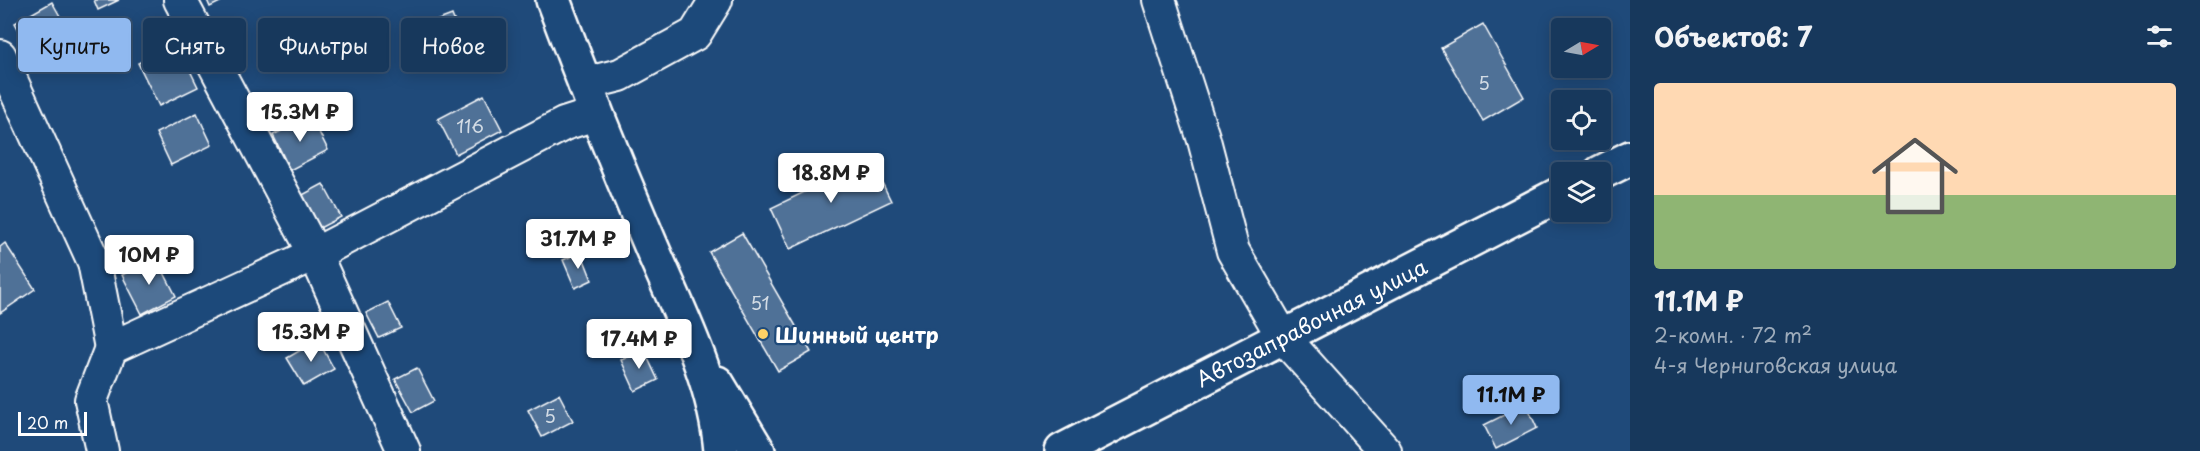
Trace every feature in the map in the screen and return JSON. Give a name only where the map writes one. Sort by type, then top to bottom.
[{"type":"main road","points":[[553,0],[589,99],[691,340],[712,399],[721,451]]},
{"type":"main road","points":[[1611,168],[1630,158]]},
{"type":"main road","name":"Автозаправочная улица","points":[[1062,451],[1551,199]]},
{"type":"main road","points":[[691,340],[758,451]]},
{"type":"street","points":[[180,0],[315,254],[404,451]]},
{"type":"street","points":[[111,348],[315,254],[564,124],[589,99],[620,75],[695,34],[716,0]]},
{"type":"street","points":[[1159,0],[1204,140],[1233,251],[1283,337],[1385,451]]},
{"type":"street","points":[[0,56],[94,262],[111,348],[91,400],[102,451]]},
{"type":"building","points":[[94,0],[119,0],[98,10]]},
{"type":"building","points":[[207,0],[224,0],[210,7]]},
{"type":"building","points":[[52,2],[61,18],[24,18]]},
{"type":"building","points":[[1483,24],[1524,97],[1483,121],[1441,48]]},
{"type":"building","points":[[143,61],[143,72],[191,72],[198,87],[159,106],[138,63]]},
{"type":"building","points":[[484,95],[502,130],[456,154],[438,119]]},
{"type":"building","points":[[197,113],[212,145],[171,165],[156,133]]},
{"type":"building","points":[[311,116],[328,150],[290,170],[273,135]]},
{"type":"building","points":[[871,160],[891,201],[790,249],[771,208]]},
{"type":"building","points":[[323,184],[341,217],[312,232],[295,199]]},
{"type":"building","points":[[742,233],[811,352],[778,371],[709,252]]},
{"type":"building","points":[[5,243],[35,289],[0,313],[0,247]]},
{"type":"building","points":[[581,252],[592,280],[575,288],[563,260]]},
{"type":"building","points":[[156,257],[176,296],[142,314],[122,275]]},
{"type":"building","points":[[388,302],[401,328],[379,338],[366,313]]},
{"type":"building","points":[[318,340],[334,369],[304,386],[287,358]]},
{"type":"building","points":[[644,350],[658,380],[635,391],[621,360]]},
{"type":"building","points":[[417,368],[434,401],[413,412],[395,379]]},
{"type":"building","points":[[559,394],[573,421],[542,437],[528,410]]},
{"type":"building","points":[[1526,404],[1537,428],[1496,449],[1484,425]]},
{"type":"place","name":"Шинный центр","points":[[763,334]]}]
